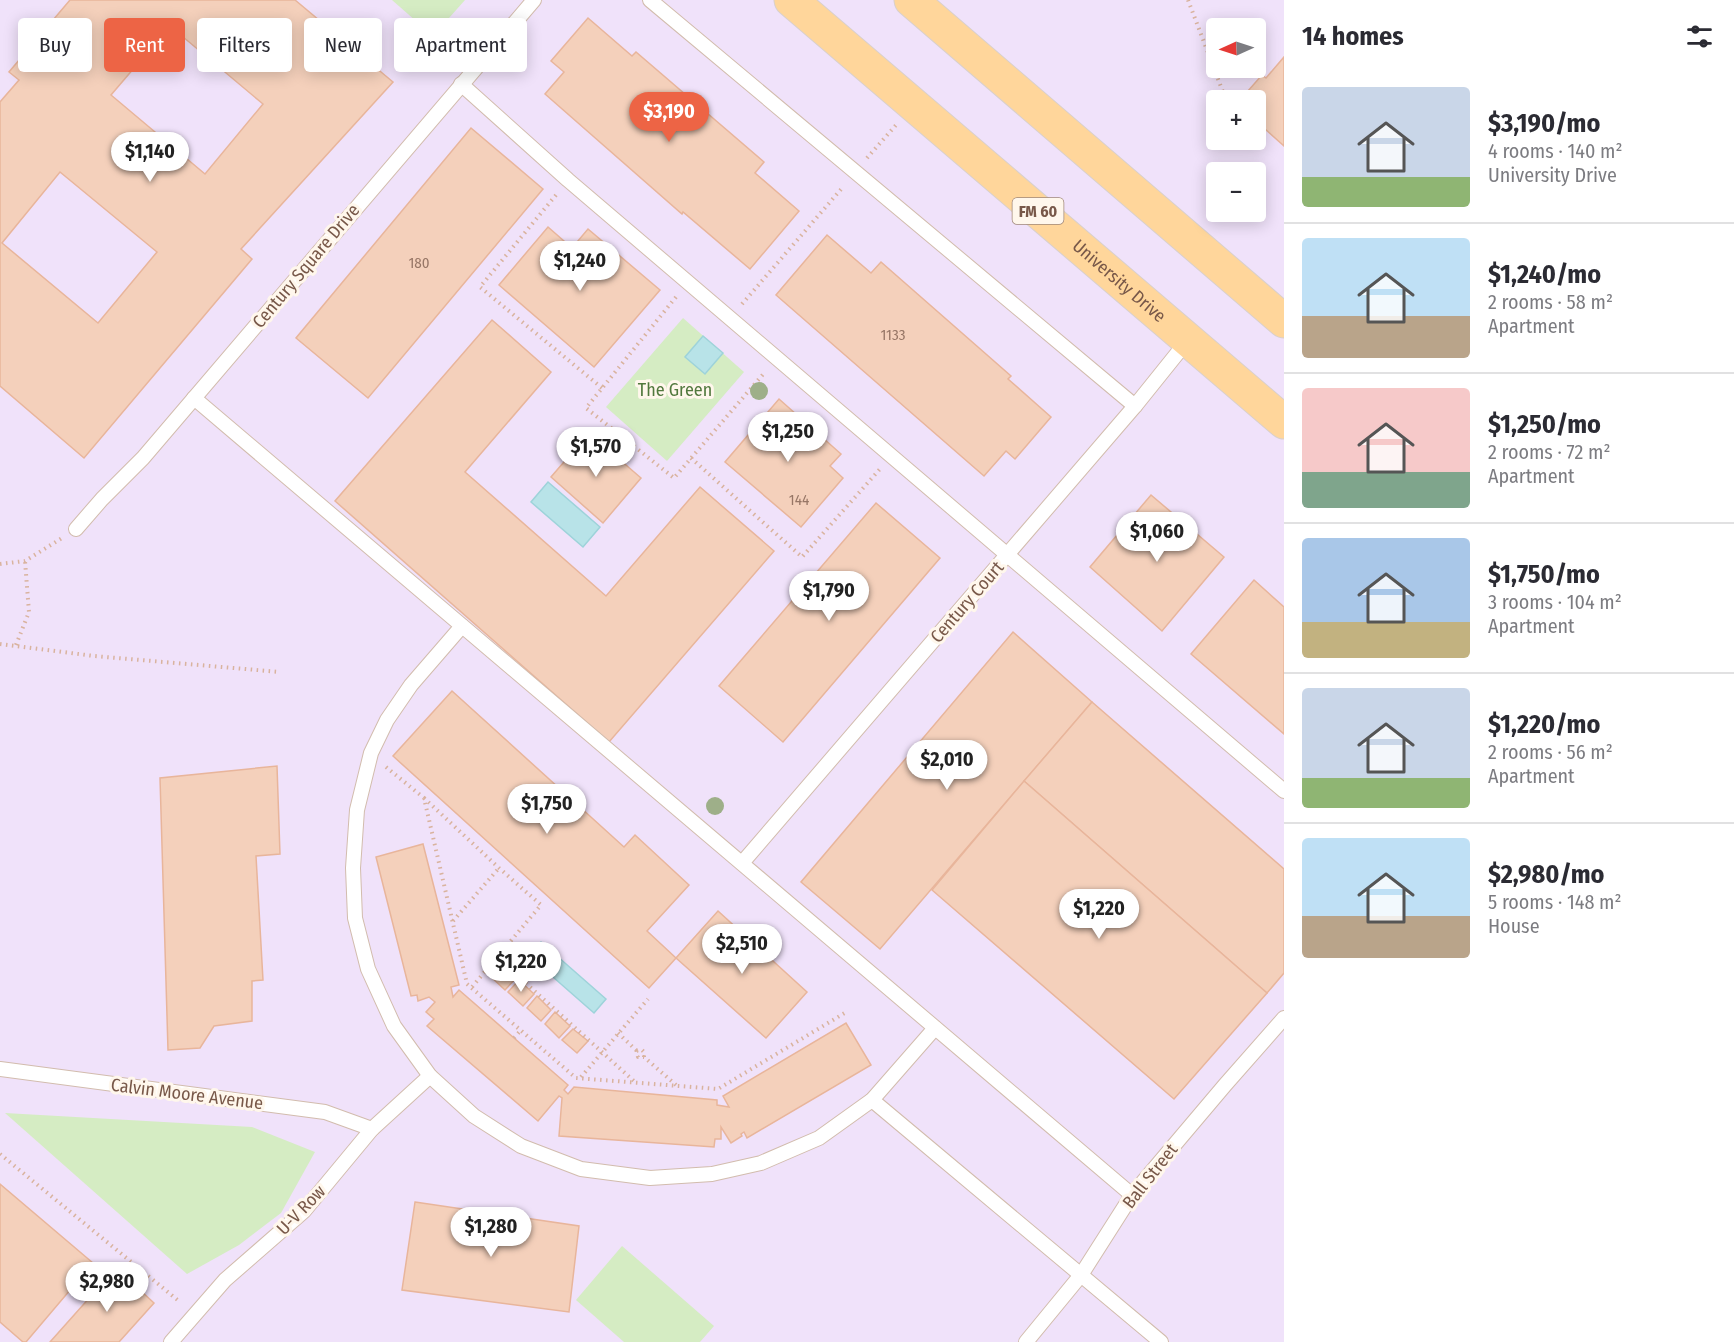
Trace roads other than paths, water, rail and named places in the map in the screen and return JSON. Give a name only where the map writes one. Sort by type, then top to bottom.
[{"type":"main road","name":"University Drive","points":[[791,0],[1284,422]]},
{"type":"main road","points":[[911,0],[1284,321]]},
{"type":"lane","name":"Century Square Drive","points":[[76,530],[102,499],[143,458],[534,0]]},
{"type":"lane","points":[[650,0],[1136,406]]},
{"type":"lane","points":[[461,84],[568,180],[1284,791]]},
{"type":"lane","name":"Century Court","points":[[742,863],[1136,406],[1189,339]]},
{"type":"lane","points":[[194,398],[1132,1195]]},
{"type":"lane","points":[[462,626],[411,685],[387,720],[370,753],[357,810],[353,868],[355,918],[368,969],[394,1026],[430,1076],[474,1116],[521,1146],[581,1169],[650,1178],[712,1174],[761,1163],[819,1138],[872,1100],[935,1028]]},
{"type":"lane","name":"Ball Street","points":[[1026,1342],[1081,1275],[1132,1195],[1284,1018]]},
{"type":"lane","name":"Calvin Moore Avenue","points":[[0,1070],[325,1112],[372,1129]]},
{"type":"lane","name":"U-V Row","points":[[171,1342],[225,1280],[304,1212],[372,1129],[430,1076]]},
{"type":"lane","points":[[872,1100],[1161,1342]]},
{"type":"water","points":[[703,336],[723,353],[705,374],[685,357]]},
{"type":"water","points":[[548,482],[600,527],[583,547],[531,502]]},
{"type":"water","points":[[541,942],[606,999],[594,1013],[529,956]]},
{"type":"park label","name":"The Green","points":[[675,390]]}]
